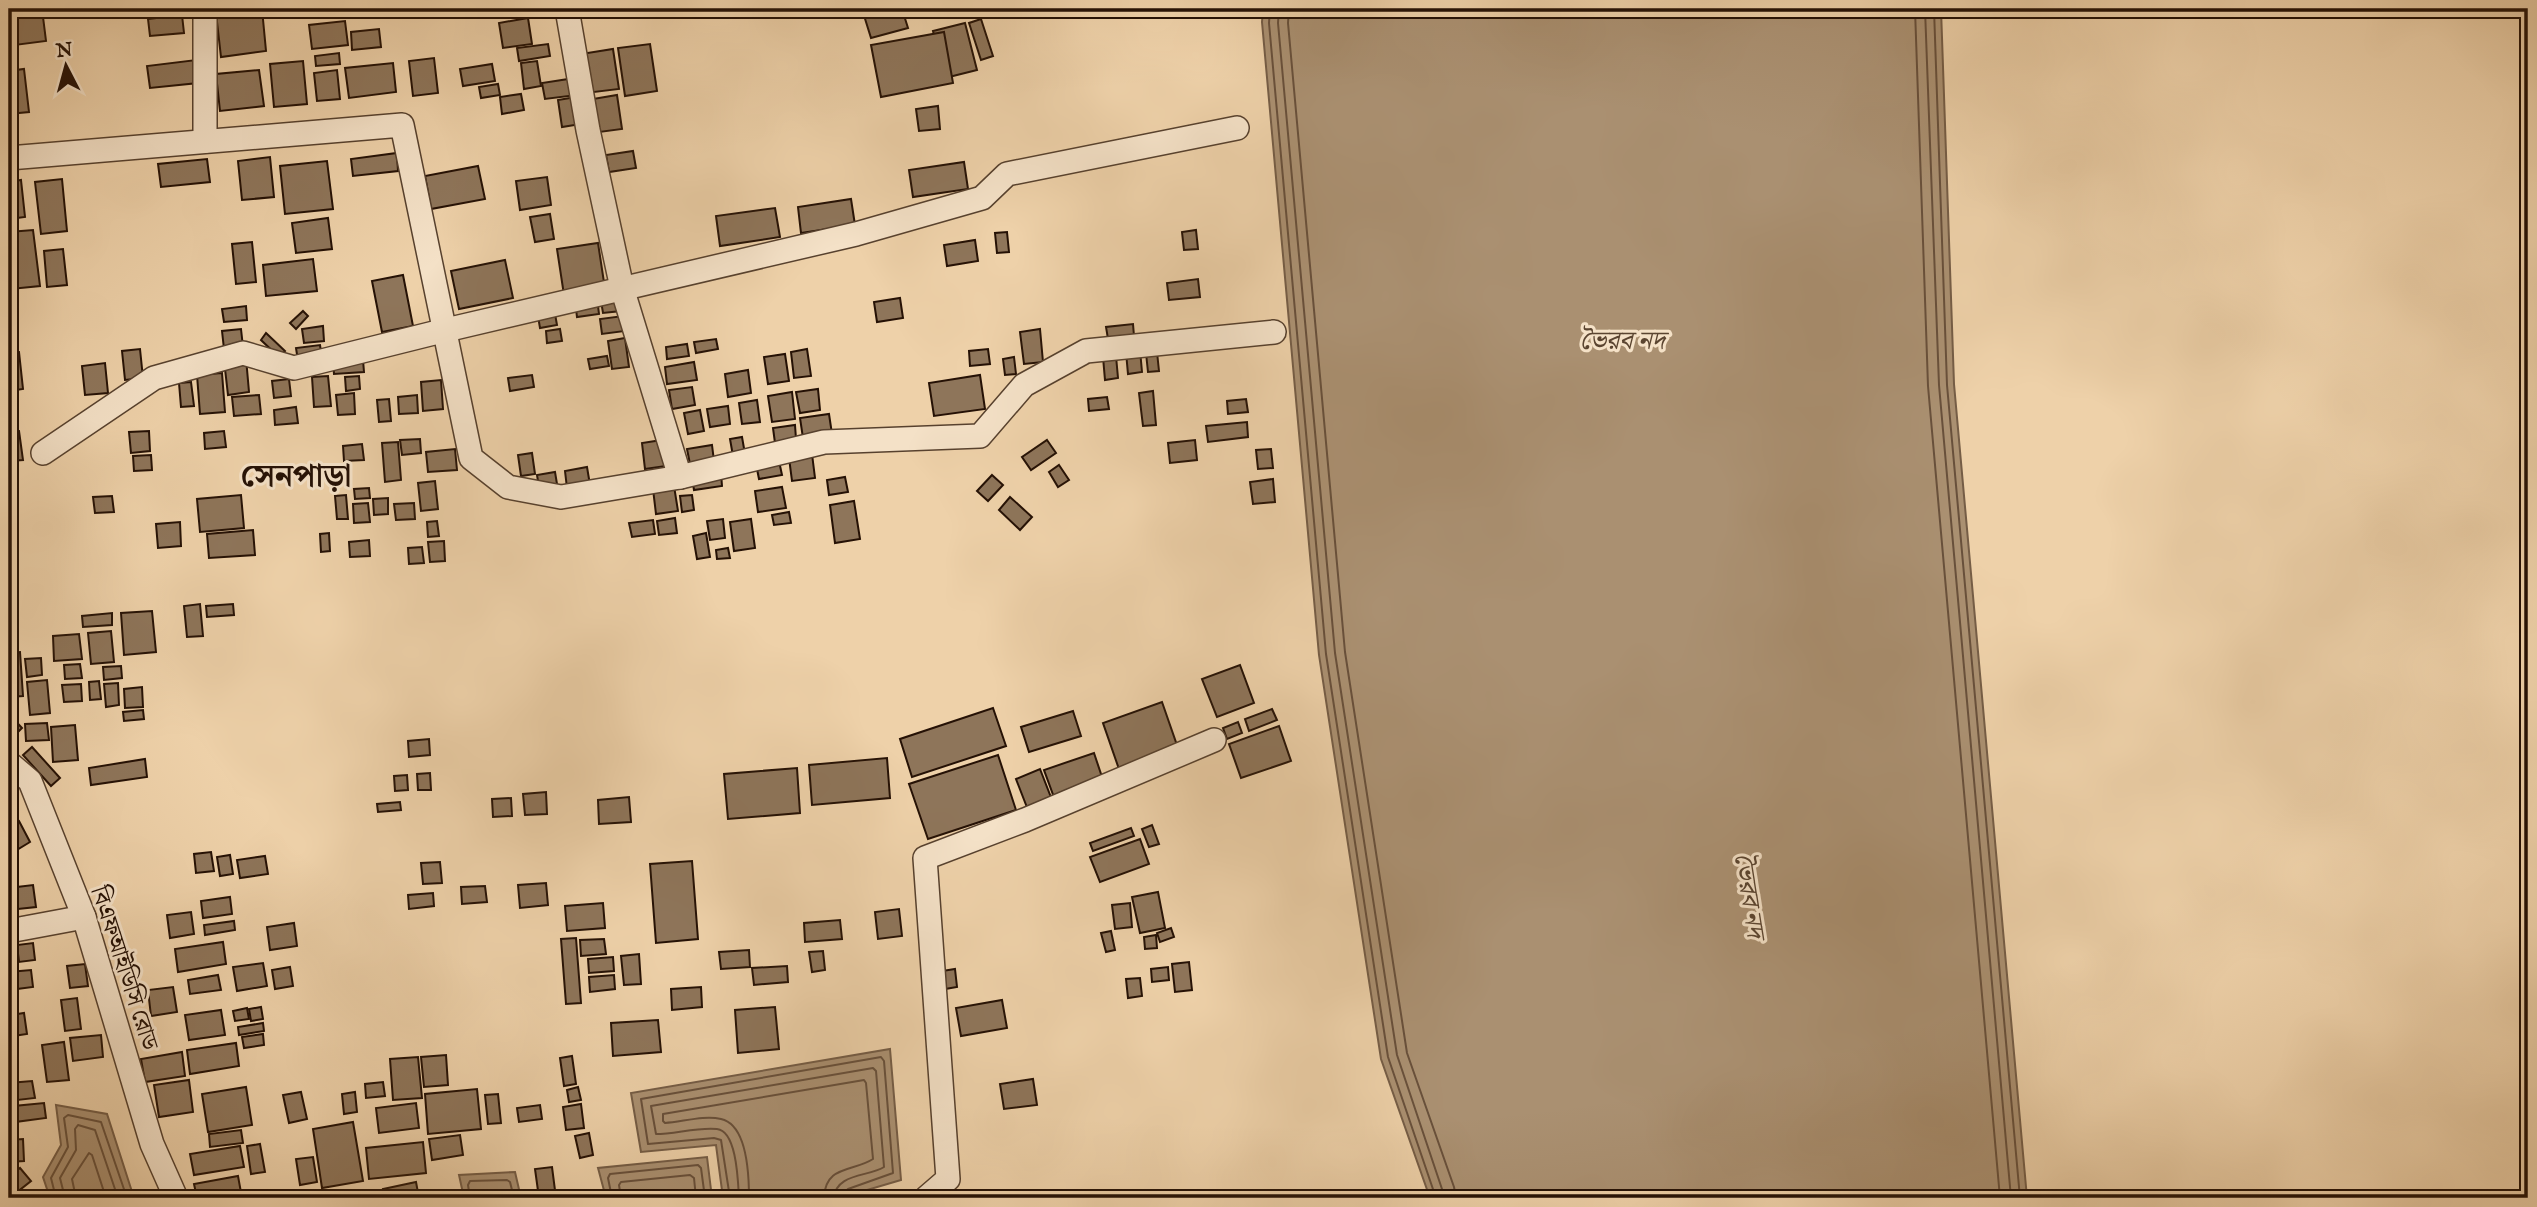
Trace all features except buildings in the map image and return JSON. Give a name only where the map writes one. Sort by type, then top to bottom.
[{"type":"street","points":[[205,9],[205,141]]},
{"type":"street","points":[[567,9],[588,130],[622,288],[680,477]]},
{"type":"street","points":[[9,158],[402,125],[471,458],[508,487],[561,497],[680,477],[824,442],[980,436],[1024,385],[1086,351],[1274,332]]},
{"type":"street","points":[[43,453],[154,378],[243,353],[294,368],[856,234],[982,198],[1007,174],[1237,128]]},
{"type":"street","points":[[926,1198],[948,1179],[925,858],[1025,820],[1214,740]]},
{"type":"street","name":"বিএফআইডিসি রোড","points":[[9,762],[30,781],[84,917],[152,1144],[176,1198]]},
{"type":"street","points":[[9,931],[84,917]]},
{"type":"water","name":"ভৈরব নদ","points":[[1263,9],[1941,9],[1954,384],[2027,1198],[1430,1198],[1381,1059],[1319,655],[1262,22]]},
{"type":"water","points":[[890,1049],[901,1180],[840,1198],[723,1198],[716,1145],[641,1152],[631,1093]]},
{"type":"water","points":[[56,1105],[107,1114],[134,1198],[50,1198],[43,1177],[61,1145]]},
{"type":"water","points":[[707,1157],[712,1198],[606,1198],[598,1168]]},
{"type":"water","points":[[515,1172],[521,1198],[464,1198],[459,1175]]},
{"type":"district","name":"সেনপাড়া","points":[[296,475]]}]
